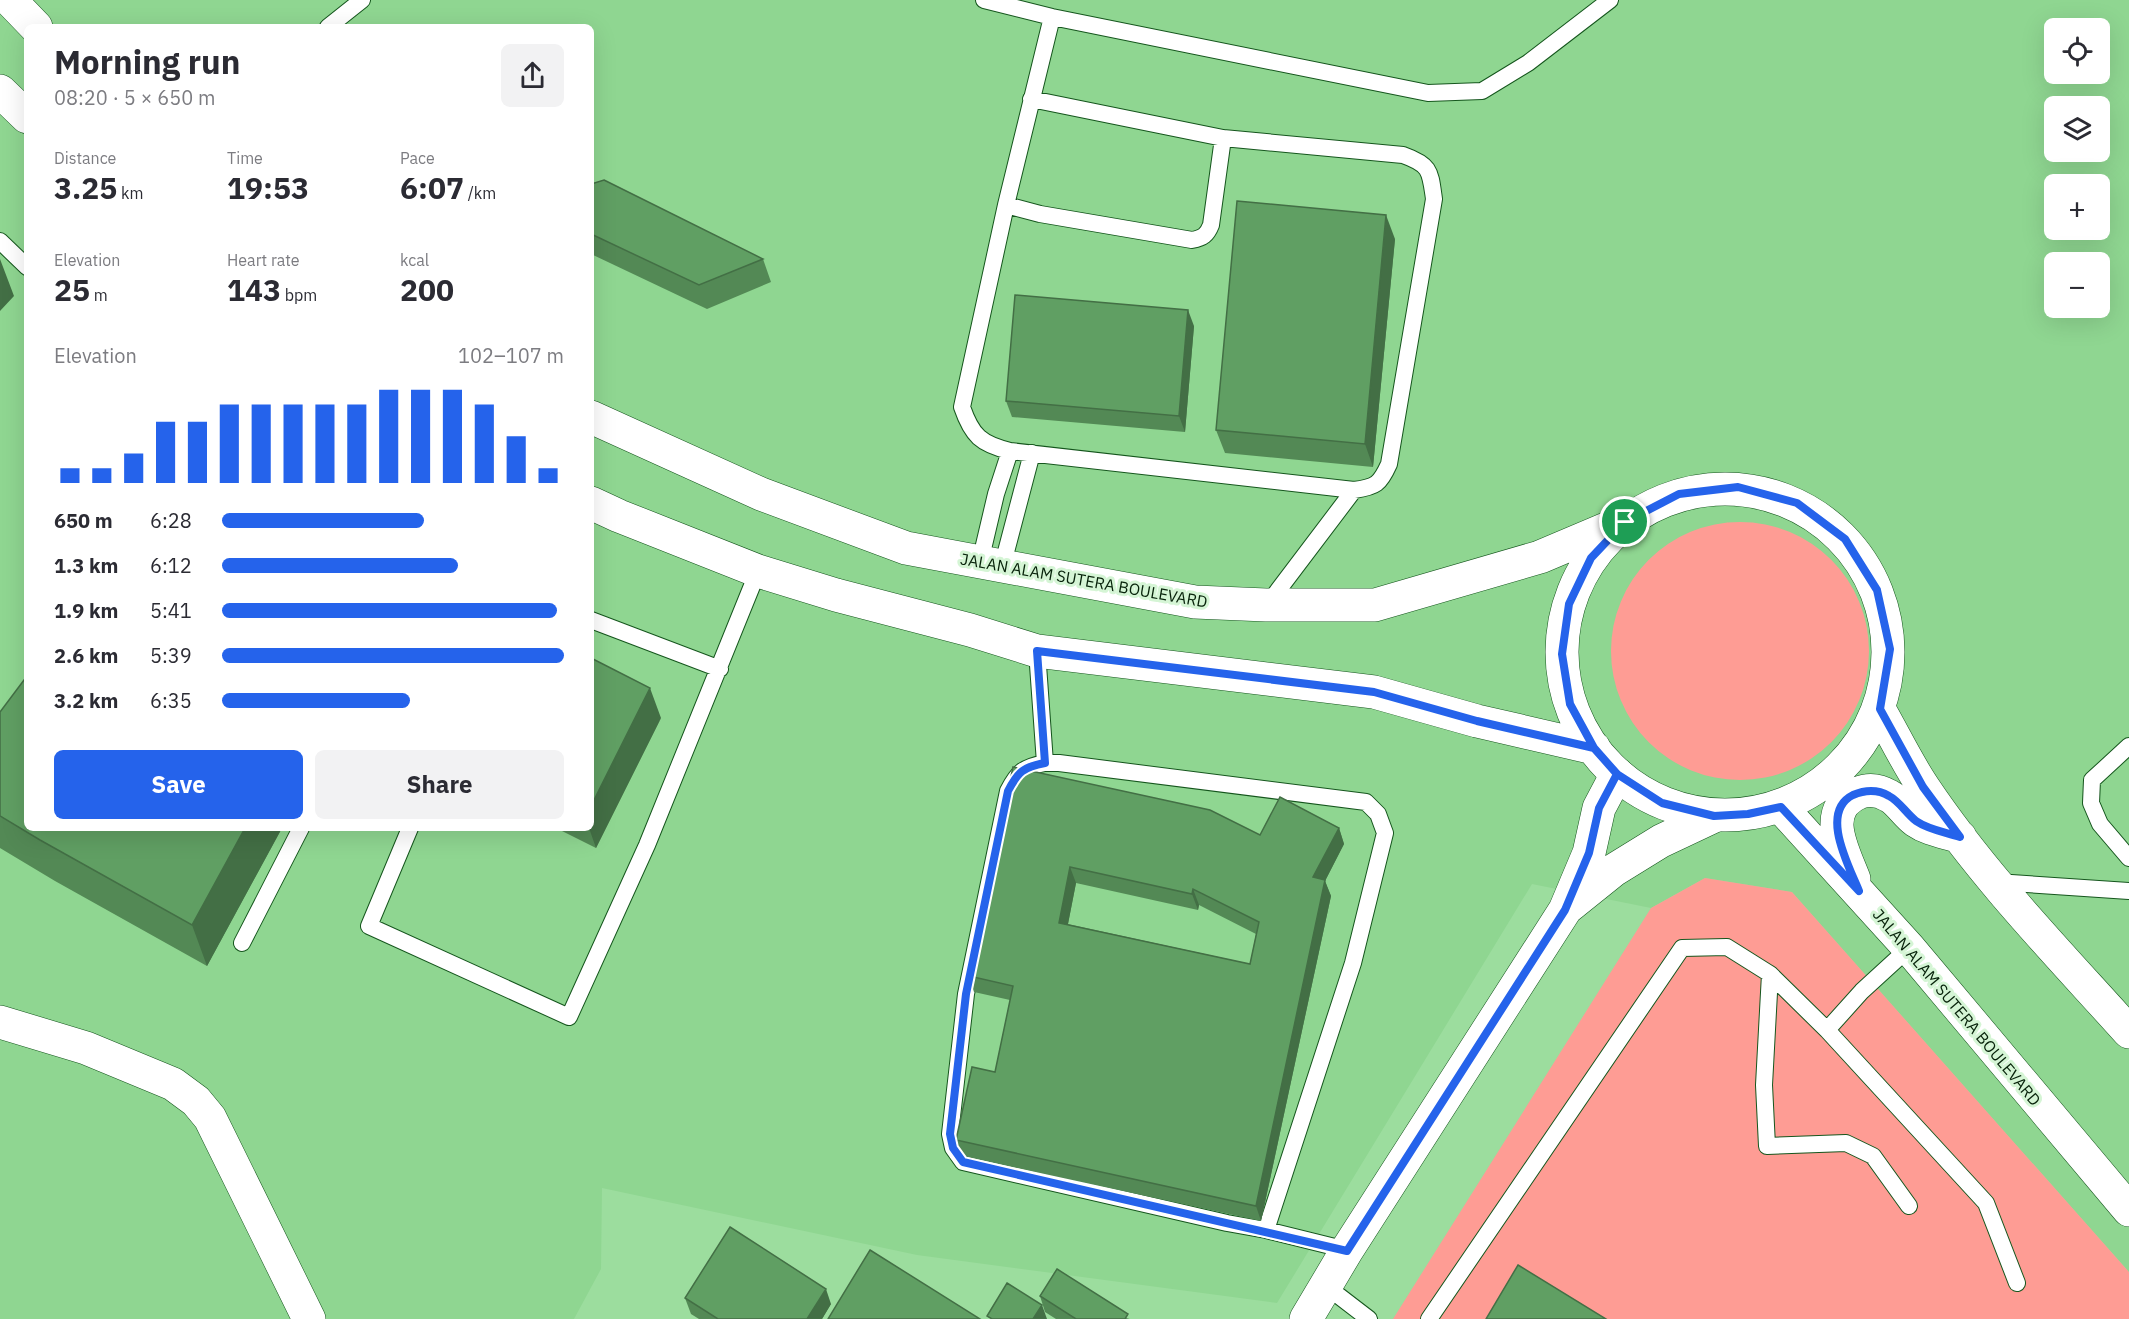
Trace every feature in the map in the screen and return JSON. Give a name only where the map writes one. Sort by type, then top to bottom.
[{"type":"main road","points":[[10,0],[33,24]]},
{"type":"main road","points":[[0,91],[24,114]]},
{"type":"main road","name":"JALAN ALAM SUTERA BOULEVARD","points":[[594,418],[761,494],[906,548],[1196,602],[1266,605],[1375,605],[1540,557],[1625,522]]},
{"type":"main road","points":[[1738,487],[1797,503],[1845,539],[1877,590],[1890,649],[1880,709],[1841,769],[1781,807],[1748,814],[1714,816],[1662,803],[1617,774],[1594,748],[1570,704],[1562,654],[1569,604],[1586,567],[1591,558],[1625,522],[1679,494],[1738,487]]},
{"type":"main road","points":[[594,504],[758,571],[1037,651],[1374,692],[1477,721],[1594,748]]},
{"type":"main road","points":[[1880,709],[1923,787],[1960,837],[1995,882],[2129,1032]]},
{"type":"main road","points":[[1306,1319],[1565,910],[1589,853],[1599,808],[1617,774]]},
{"type":"main road","points":[[1859,891],[1840,842],[1836,823],[1838,810],[1847,799],[1861,792],[1875,790],[1890,796],[1928,828],[1960,837]]},
{"type":"main road","name":"JALAN ALAM SUTERA BOULEVARD","points":[[1781,807],[1909,948],[2129,1209]]},
{"type":"main road","points":[[1565,910],[1614,870],[1661,842],[1714,816]]},
{"type":"main road","points":[[0,1022],[86,1048],[173,1084],[196,1101],[210,1118],[309,1319]]},
{"type":"lane","points":[[332,24],[362,0]]},
{"type":"lane","points":[[984,0],[1052,17],[1428,93],[1482,91],[1528,63],[1610,0]]},
{"type":"lane","points":[[1031,99],[1223,138],[1403,155],[1421,161],[1431,175],[1434,199],[1389,464],[1382,481],[1369,488],[1354,490],[1010,451],[978,439],[968,425],[962,407],[1006,205],[1031,99],[1052,17]]},
{"type":"lane","points":[[1006,205],[1040,214],[1192,240],[1203,238],[1209,232],[1211,225],[1223,138]]},
{"type":"lane","points":[[0,241],[24,264]]},
{"type":"lane","points":[[991,564],[996,494],[1010,451]]},
{"type":"lane","points":[[991,564],[1032,453]]},
{"type":"lane","points":[[1266,605],[1354,490]]},
{"type":"lane","points":[[409,831],[369,926],[569,1017],[648,845],[758,571]]},
{"type":"lane","points":[[594,621],[720,669]]},
{"type":"lane","points":[[1037,651],[1045,763]]},
{"type":"lane","points":[[2129,746],[2092,780],[2091,803],[2100,824],[2129,858]]},
{"type":"lane","points":[[1266,1230],[1353,963],[1385,833],[1378,814],[1366,802],[1059,763],[1029,766],[1017,774],[1008,791],[966,994],[950,1134],[953,1148],[963,1162],[1266,1230],[1347,1251]]},
{"type":"lane","points":[[242,943],[299,831]]},
{"type":"lane","points":[[1995,882],[2129,891]]},
{"type":"lane","points":[[1429,1319],[1682,948],[1727,947],[1770,974],[1827,1030],[1986,1203],[2017,1283]]},
{"type":"lane","points":[[1827,1030],[1862,991],[1909,948]]},
{"type":"lane","points":[[1770,974],[1764,1085],[1767,1146],[1846,1143],[1873,1156],[1909,1206]]},
{"type":"lane","points":[[1326,1286],[1369,1319]]},
{"type":"shaded area","points":[[0,0],[2129,0],[2129,1272],[1792,892],[1705,878],[1651,908],[1532,884],[1277,1303],[917,1255],[602,1188],[601,1269],[574,1319],[0,1319]]},
{"type":"shaded area","points":[[1740,522],[1765,524],[1801,537],[1822,551],[1840,569],[1854,590],[1864,614],[1869,651],[1867,676],[1854,712],[1840,733],[1822,751],[1801,765],[1777,775],[1740,780],[1715,778],[1679,765],[1658,751],[1640,733],[1626,712],[1616,688],[1611,651],[1613,626],[1626,590],[1640,569],[1658,551],[1679,537],[1703,527]]},
{"type":"shaded area","points":[[1705,878],[1792,892],[2129,1272],[2129,1319],[1393,1319],[1651,908]]},
{"type":"building","points":[[604,180],[763,259],[699,285],[594,235],[594,183]]},
{"type":"building","points":[[1237,201],[1386,215],[1365,444],[1216,430]]},
{"type":"building","points":[[1015,295],[1188,310],[1179,416],[1006,401]]},
{"type":"building","points":[[594,660],[650,688],[594,800]]},
{"type":"building","points":[[24,680],[24,830],[0,816],[0,712]]},
{"type":"building","points":[[1013,767],[1210,810],[1260,835],[1280,797],[1339,828],[1313,877],[1325,880],[1256,1206],[956,1140],[972,1067],[995,1072],[1013,986],[969,976]],"holes":[[[1070,867],[1192,894],[1193,889],[1259,922],[1250,964],[1059,923]]]},
{"type":"building","points":[[25,831],[243,831],[192,925]]},
{"type":"building","points":[[730,1227],[826,1289],[807,1319],[718,1319],[685,1298]]},
{"type":"building","points":[[870,1250],[980,1319],[828,1319]]},
{"type":"building","points":[[1518,1265],[1606,1319],[1486,1319]]},
{"type":"building","points":[[1057,1269],[1128,1314],[1125,1319],[1076,1319],[1040,1296]]},
{"type":"building","points":[[1007,1283],[1042,1305],[1033,1319],[992,1319],[987,1316]]},
{"type":"route","points":[[1625,522],[1591,558],[1569,604],[1562,654],[1570,704],[1594,748],[1617,774],[1599,808],[1589,853],[1565,910],[1347,1251],[1266,1230],[963,1162],[953,1148],[950,1134],[966,994],[1008,791],[1017,774],[1029,766],[1045,763],[1037,651],[1374,692],[1477,721],[1594,748],[1617,774],[1662,803],[1714,816],[1748,814],[1781,807],[1859,891],[1840,842],[1836,823],[1838,810],[1847,799],[1861,792],[1875,790],[1890,796],[1928,828],[1960,837],[1923,787],[1880,709],[1890,649],[1877,590],[1845,539],[1797,503],[1738,487],[1679,494],[1625,522]]}]
